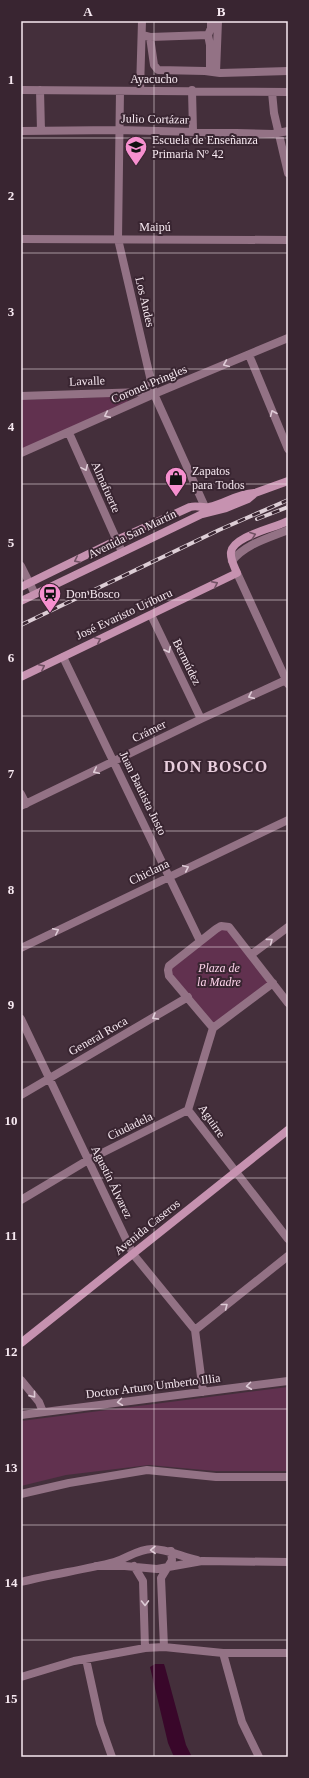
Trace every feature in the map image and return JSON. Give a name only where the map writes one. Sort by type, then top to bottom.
[{"type":"street","points":[[140,90],[146,36],[142,21]]},
{"type":"street","points":[[211,21],[211,28],[208,35],[213,72]]},
{"type":"street","points":[[213,72],[218,21]]},
{"type":"street","points":[[146,36],[208,35]]},
{"type":"street","name":"Ayacucho","points":[[146,36],[154,65],[158,70],[213,72],[288,71]]},
{"type":"street","name":"Ayacucho","points":[[21,90],[192,90],[288,92]]},
{"type":"street","points":[[40,90],[41,131]]},
{"type":"street","points":[[192,90],[194,131]]},
{"type":"street","name":"Los Andes","points":[[120,91],[118,130],[118,239],[154,394],[205,507]]},
{"type":"street","points":[[272,92],[274,112],[284,132],[288,173]]},
{"type":"street","name":"Julio Cortázar","points":[[21,131],[118,130],[273,134],[284,132]]},
{"type":"street","name":"Maipú","points":[[21,239],[288,240]]},
{"type":"street","name":"Coronel Pringles","points":[[21,454],[154,394],[288,338]]},
{"type":"street","points":[[248,355],[288,450]]},
{"type":"street","name":"Lavalle","points":[[21,396],[142,392],[154,394]]},
{"type":"street","name":"Almafuerte","points":[[69,433],[122,552]]},
{"type":"street","name":"Avenida San Martín","points":[[25,585],[117,540],[190,507],[198,505],[205,507],[214,505],[243,494],[255,493],[288,481]]},
{"type":"street","name":"Avenida San Martín","points":[[21,601],[202,514],[226,508],[248,499],[255,493]]},
{"type":"street","points":[[150,539],[149,534],[185,517],[188,514],[190,507]]},
{"type":"street","points":[[287,681],[237,573],[232,561],[231,551],[238,541],[288,521]]},
{"type":"street","points":[[232,561],[236,555],[247,547],[288,530]]},
{"type":"street","points":[[21,566],[25,585],[35,594]]},
{"type":"street","name":"José Evaristo Uriburu","points":[[21,677],[237,573]]},
{"type":"street","name":"Bermúdez","points":[[151,615],[201,719]]},
{"type":"street","name":"Juan Bautista Justo","points":[[62,657],[200,941]]},
{"type":"street","name":"Crámer","points":[[23,805],[201,719],[287,681]]},
{"type":"street","points":[[21,794],[23,805]]},
{"type":"street","name":"Chiclana","points":[[21,948],[288,820]]},
{"type":"street","points":[[273,983],[214,1028],[169,976],[168,970],[169,966],[221,926],[229,927],[252,954],[288,1003]]},
{"type":"street","points":[[252,954],[288,927]]},
{"type":"street","name":"General Roca","points":[[21,1095],[188,997]]},
{"type":"street","name":"Agustín Álvarez","points":[[21,1020],[133,1254],[195,1330]]},
{"type":"street","name":"Aguirre","points":[[214,1028],[188,1110],[288,1238]]},
{"type":"street","name":"Ciudadela","points":[[21,1200],[88,1160],[188,1110]]},
{"type":"street","name":"Avenida Caseros","points":[[21,1343],[288,1130]]},
{"type":"street","points":[[203,1392],[195,1330],[288,1256]]},
{"type":"street","points":[[21,1380],[39,1402],[43,1412]]},
{"type":"street","name":"Doctor Arturo Umberto Illia","points":[[21,1415],[288,1381]]},
{"type":"street","points":[[21,1494],[69,1483],[147,1470],[216,1477],[288,1477]]},
{"type":"street","points":[[21,1582],[68,1570],[96,1566],[119,1560],[135,1552],[152,1549],[171,1551],[202,1561]]},
{"type":"street","points":[[164,1648],[162,1578],[172,1560],[171,1551]]},
{"type":"street","points":[[135,1552],[133,1558],[135,1567],[142,1578],[144,1588],[145,1648]]},
{"type":"street","points":[[96,1566],[125,1566],[149,1569],[202,1561],[288,1562]]},
{"type":"street","points":[[21,1677],[86,1659],[145,1648],[164,1648],[223,1653],[288,1653]]},
{"type":"street","points":[[223,1653],[242,1722],[259,1757]]},
{"type":"street","points":[[86,1659],[100,1724],[112,1757]]},
{"type":"green space","points":[[127,396],[127,402],[21,450],[21,400]]},
{"type":"green space","name":"Plaza de la Madre","points":[[225,926],[273,983],[213,1028],[169,976],[169,966]]},
{"type":"green space","points":[[288,1387],[288,1471],[215,1471],[149,1465],[66,1475],[21,1486],[21,1421]]},
{"type":"shaded area","points":[[155,1664],[164,1664],[186,1745],[192,1757],[174,1757],[168,1743],[150,1667]]},
{"type":"railway","points":[[21,625],[219,530],[288,500]]},
{"type":"railway","points":[[257,519],[288,507]]},
{"type":"place","name":"Escuela de Enseñanza Primaria Nº 42","points":[[136,166]]},
{"type":"place","name":"Zapatos para Todos","points":[[176,498]]},
{"type":"place","name":"Don Bosco","points":[[50,614]]},
{"type":"district","name":"DON BOSCO","points":[[216,766]]}]
